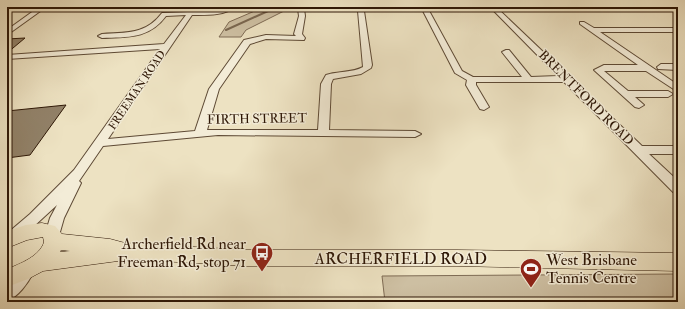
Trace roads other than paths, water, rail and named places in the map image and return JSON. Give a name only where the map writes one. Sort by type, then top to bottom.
[{"type":"main road","name":"ARCHERFIELD ROAD","points":[[11,238],[34,230],[49,232],[53,238],[110,247],[125,251],[246,258],[457,258],[678,262]]},
{"type":"main road","points":[[7,278],[33,267],[47,256],[52,248],[53,238]]},
{"type":"main road","name":"ARCHERFIELD ROAD","points":[[33,267],[105,256],[125,251]]},
{"type":"street","points":[[7,33],[43,7]]},
{"type":"street","points":[[102,36],[144,32],[158,24],[164,14],[194,10],[220,12],[229,10],[232,7]]},
{"type":"street","points":[[323,133],[326,84],[329,78],[339,74],[359,72],[368,65],[361,11],[362,8],[370,7]]},
{"type":"street","points":[[408,7],[424,7],[459,73],[471,79],[567,80]]},
{"type":"street","name":"BRENTFORD ROAD","points":[[493,7],[678,189]]},
{"type":"street","points":[[672,7],[678,10]]},
{"type":"street","points":[[200,134],[214,89],[246,42],[252,39],[301,38],[298,34],[302,16],[301,9]]},
{"type":"street","name":"FREEMAN ROAD","points":[[11,238],[35,218],[78,173],[194,10]]},
{"type":"street","points":[[582,23],[678,89]]},
{"type":"street","points":[[668,23],[678,28]]},
{"type":"street","points":[[592,30],[678,28]]},
{"type":"street","points":[[7,57],[167,46]]},
{"type":"street","points":[[506,52],[529,80]]},
{"type":"street","points":[[664,58],[678,67]]},
{"type":"street","points":[[662,68],[678,67]]},
{"type":"street","points":[[639,105],[598,70],[604,68],[648,68]]},
{"type":"street","points":[[471,79],[471,85],[484,107]]},
{"type":"street","points":[[626,94],[668,94]]},
{"type":"street","name":"FIRTH STREET","points":[[100,143],[218,132],[415,134]]},
{"type":"street","points":[[639,150],[678,150]]},
{"type":"street","name":"FREEMAN ROAD","points":[[53,238],[56,218],[78,173]]},
{"type":"street","points":[[7,293],[33,267]]},
{"type":"waterway","points":[[226,30],[277,7]]},
{"type":"place","name":"Archerfield Rd near Freeman Rd, stop 71","points":[[262,272]]},
{"type":"place","name":"West Brisbane Tennis Centre","points":[[531,288]]}]
